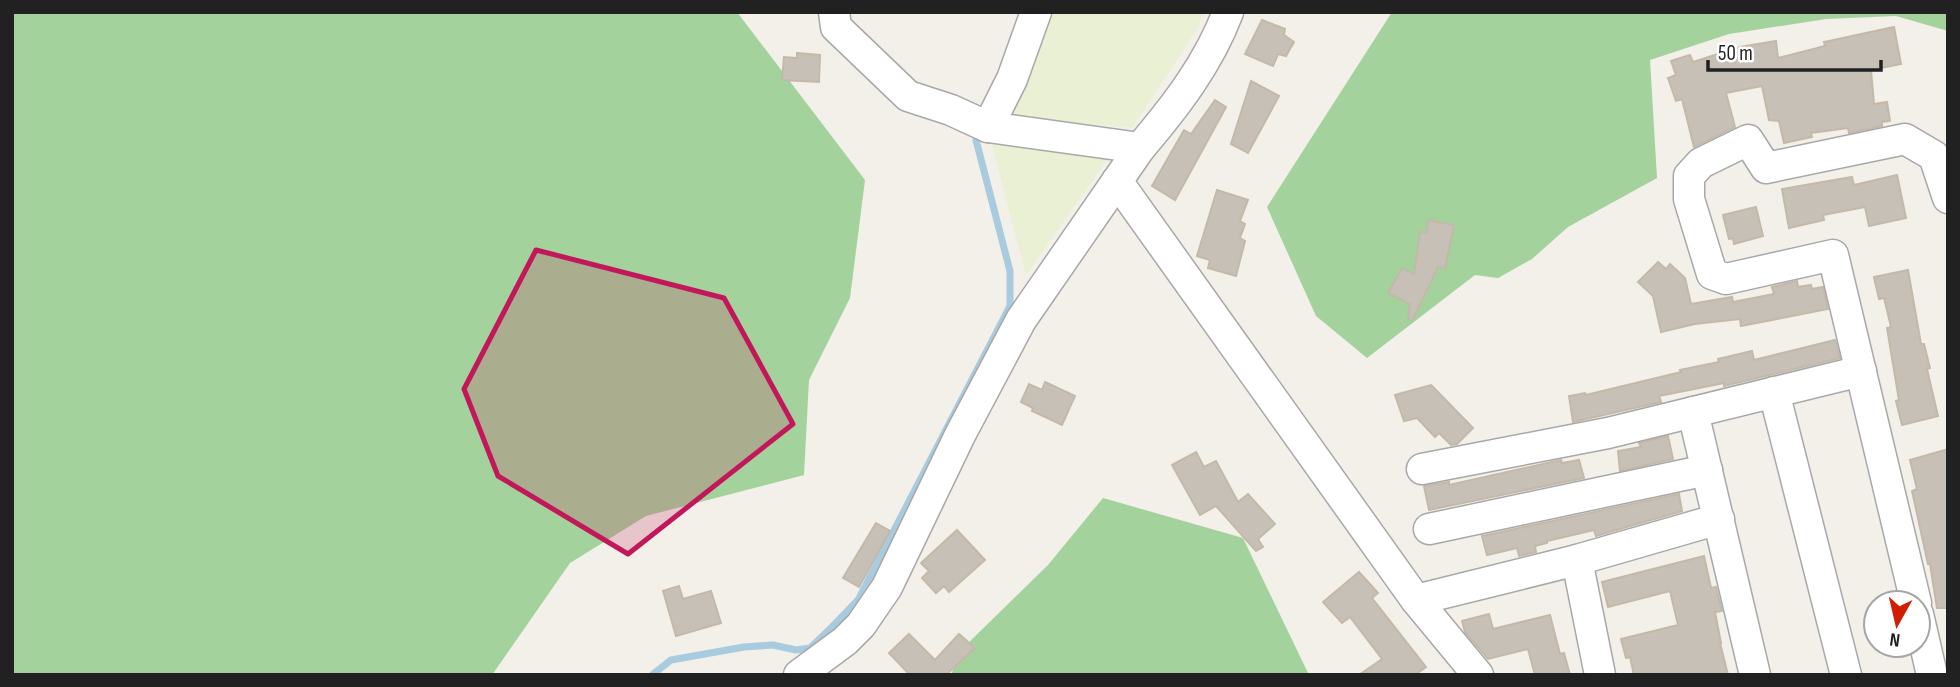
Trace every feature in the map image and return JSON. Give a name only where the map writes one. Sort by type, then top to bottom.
[{"type":"street","points":[[834,12],[836,27],[908,96],[951,110],[988,127],[1140,148]]},
{"type":"street","points":[[988,127],[1012,79],[1036,12]]},
{"type":"street","points":[[799,675],[845,641],[861,625],[887,587],[960,435],[1021,320],[1117,180],[1208,57],[1228,12]]},
{"type":"street","points":[[1913,589],[1833,255],[1726,279],[1712,274],[1689,199],[1689,176],[1700,163],[1748,140],[1766,168],[1905,139],[1934,156],[1948,198]]},
{"type":"street","points":[[1117,180],[1416,600],[1478,675]]},
{"type":"street","points":[[1422,469],[1608,433],[1861,371]]},
{"type":"street","points":[[1774,392],[1846,675]]},
{"type":"street","points":[[1693,412],[1755,675]]},
{"type":"street","points":[[1430,529],[1707,470]]},
{"type":"street","points":[[1416,600],[1577,560],[1719,519]]},
{"type":"street","points":[[1577,560],[1600,675]]},
{"type":"highlighted area","points":[[536,250],[724,298],[793,424],[628,554],[498,476],[464,389]]},
{"type":"green space","points":[[12,12],[737,12],[865,180],[850,298],[809,380],[804,475],[646,516],[570,563],[492,675],[12,675]]},
{"type":"green space","points":[[1043,12],[1203,12],[1199,26],[1132,128],[1006,115]]},
{"type":"green space","points":[[1392,12],[1948,12],[1948,31],[1896,16],[1826,19],[1729,34],[1650,60],[1657,178],[1568,227],[1532,259],[1498,278],[1475,275],[1367,358],[1316,316],[1267,207]]},
{"type":"green space","points":[[989,134],[1114,150],[1026,275]]},
{"type":"green space","points":[[1103,498],[1243,538],[1309,675],[951,675],[960,651],[1048,565]]},
{"type":"building","points":[[1262,20],[1285,29],[1284,35],[1294,42],[1286,56],[1278,54],[1273,66],[1245,54]]},
{"type":"building","points":[[1894,27],[1901,64],[1871,70],[1874,104],[1887,102],[1890,121],[1882,122],[1882,126],[1849,133],[1848,128],[1811,133],[1812,137],[1784,143],[1779,121],[1769,120],[1762,86],[1726,93],[1735,127],[1694,147],[1682,99],[1676,101],[1668,78],[1676,75],[1671,61],[1690,55],[1693,62],[1740,47],[1776,41],[1778,58],[1825,46],[1824,42]]},
{"type":"building","points":[[797,53],[820,55],[819,82],[782,80],[784,57],[797,58]]},
{"type":"building","points":[[1251,81],[1279,96],[1248,153],[1231,144]]},
{"type":"building","points":[[1215,100],[1226,107],[1175,200],[1152,186],[1184,130],[1191,134]]},
{"type":"building","points":[[1897,175],[1906,218],[1869,226],[1865,207],[1823,215],[1824,220],[1789,228],[1782,189],[1852,177],[1854,185]]},
{"type":"building","points":[[1217,190],[1248,200],[1240,221],[1245,224],[1240,238],[1245,241],[1236,276],[1208,268],[1210,260],[1197,256]]},
{"type":"building","points":[[1756,207],[1763,236],[1734,244],[1733,238],[1729,239],[1723,215]]},
{"type":"building","points":[[1428,220],[1454,225],[1445,268],[1438,267],[1412,321],[1408,319],[1410,304],[1388,293],[1402,268],[1414,274],[1420,232],[1427,233]]},
{"type":"building","points":[[1658,262],[1666,269],[1670,264],[1685,278],[1691,304],[1732,297],[1733,302],[1774,294],[1772,287],[1797,281],[1798,287],[1823,287],[1828,309],[1741,326],[1740,319],[1695,324],[1661,332],[1653,296],[1638,282]]},
{"type":"building","points":[[1908,270],[1921,344],[1924,344],[1930,368],[1927,369],[1938,416],[1902,425],[1896,401],[1899,400],[1887,328],[1891,327],[1884,298],[1879,299],[1874,277]]},
{"type":"building","points":[[1835,340],[1840,358],[1724,386],[1724,383],[1659,396],[1661,402],[1573,422],[1569,396],[1586,395],[1681,372],[1680,370],[1719,362],[1718,359],[1752,351],[1754,360]]},
{"type":"building","points":[[1045,382],[1075,396],[1062,425],[1032,411],[1033,408],[1021,402],[1029,384],[1042,390]]},
{"type":"building","points":[[1431,385],[1473,428],[1457,444],[1451,445],[1439,433],[1435,437],[1417,418],[1404,421],[1395,395]]},
{"type":"building","points":[[1668,436],[1673,459],[1620,471],[1618,451],[1641,447],[1639,443]]},
{"type":"building","points":[[1948,449],[1948,608],[1937,608],[1930,564],[1912,491],[1917,489],[1910,460]]},
{"type":"building","points":[[1196,452],[1204,467],[1216,461],[1238,502],[1248,494],[1275,524],[1258,539],[1263,547],[1256,551],[1216,506],[1200,515],[1172,465]]},
{"type":"building","points":[[1561,460],[1562,463],[1579,460],[1584,478],[1429,510],[1424,486],[1449,482],[1449,485]]},
{"type":"building","points":[[1679,494],[1682,511],[1596,536],[1594,530],[1547,541],[1535,546],[1536,552],[1519,556],[1517,548],[1487,555],[1482,536]]},
{"type":"building","points":[[876,523],[890,531],[859,587],[843,578]]},
{"type":"building","points":[[957,530],[985,560],[949,592],[944,586],[936,593],[922,578],[929,571],[921,563]]},
{"type":"building","points":[[1704,556],[1711,588],[1716,587],[1722,611],[1715,612],[1728,675],[1634,675],[1630,657],[1626,658],[1621,639],[1678,625],[1670,591],[1608,607],[1602,582]]},
{"type":"building","points":[[1359,572],[1378,593],[1372,598],[1426,667],[1415,675],[1359,675],[1382,659],[1350,617],[1342,623],[1323,602]]},
{"type":"building","points":[[679,586],[683,599],[711,591],[721,623],[676,636],[663,591]]},
{"type":"building","points":[[1489,614],[1493,629],[1550,615],[1560,654],[1564,653],[1570,675],[1535,675],[1528,649],[1488,659],[1465,632],[1462,621]]},
{"type":"building","points":[[909,634],[935,660],[959,634],[975,648],[948,673],[950,675],[910,675],[889,653]]},
{"type":"waterway","points":[[652,675],[671,660],[744,647],[773,645],[796,650],[810,648],[858,600],[1010,306],[1010,271],[976,140],[978,130]]}]
